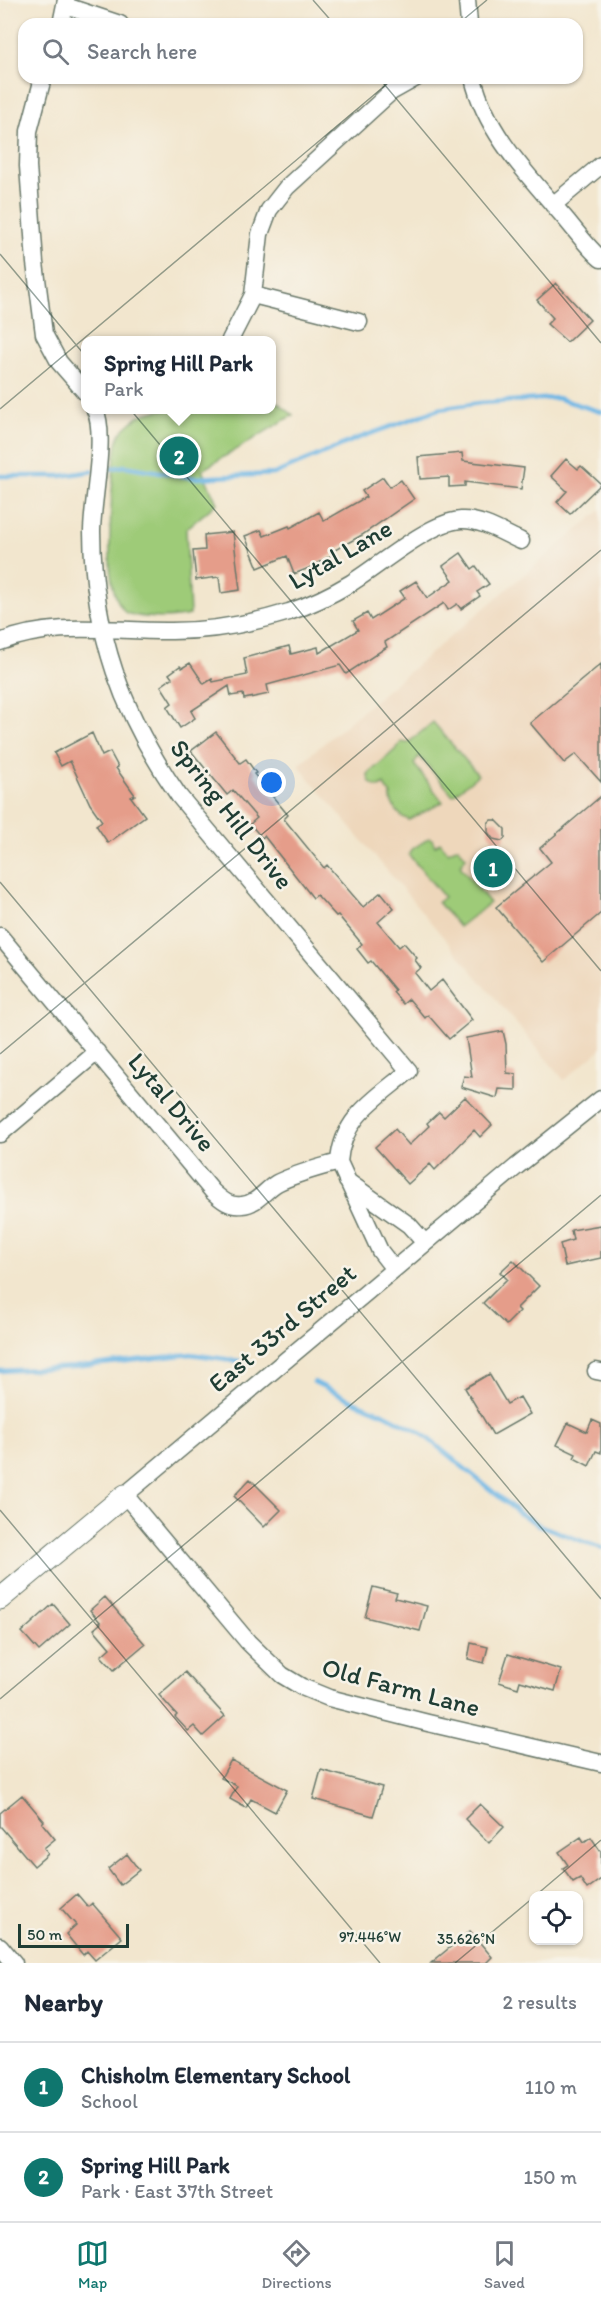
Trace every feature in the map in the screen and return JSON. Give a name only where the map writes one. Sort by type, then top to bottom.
[{"type":"main road","name":"East 33rd Street","points":[[0,1599],[124,1495]]},
{"type":"street","points":[[467,0],[468,18]]},
{"type":"street","points":[[62,18],[66,3],[105,18]]},
{"type":"street","points":[[41,84],[29,131],[28,166],[44,334],[59,362],[81,387]]},
{"type":"street","points":[[232,336],[253,295],[260,234],[269,210],[287,187],[391,93],[406,84]]},
{"type":"street","points":[[475,84],[485,113],[496,132],[553,205],[601,259]]},
{"type":"street","points":[[553,205],[601,165]]},
{"type":"street","points":[[253,295],[359,322]]},
{"type":"street","name":"Spring Hill Drive","points":[[101,414],[92,531],[97,597],[112,663],[132,719],[179,796],[409,1071],[354,1119],[345,1132],[340,1146],[339,1162]]},
{"type":"street","name":"Lytal Lane","points":[[0,642],[23,634],[78,627],[171,631],[219,628],[285,613],[327,596],[351,583],[418,538],[452,522],[463,520],[480,523],[521,541]]},
{"type":"street","name":"Lytal Drive","points":[[0,936],[213,1192],[224,1201],[234,1206],[251,1203],[274,1185],[294,1175],[339,1162]]},
{"type":"street","points":[[0,1134],[97,1052]]},
{"type":"street","name":"East 33rd Street","points":[[124,1495],[601,1099]]},
{"type":"street","points":[[339,1162],[380,1251],[394,1269]]},
{"type":"street","points":[[347,1181],[410,1225],[425,1243]]},
{"type":"street","name":"Old Farm Lane","points":[[124,1495],[248,1642],[282,1675],[303,1687],[329,1698],[601,1763]]},
{"type":"street","points":[[0,1946],[14,1963]]},
{"type":"shaded area","points":[[601,510],[601,1049],[564,1080],[298,765]]},
{"type":"green space","points":[[276,401],[293,415],[202,470],[217,503],[186,529],[190,615],[158,618],[126,613],[116,596],[110,564],[110,526],[117,444],[120,434],[140,416],[146,414],[276,414]]},
{"type":"green space","points":[[433,722],[478,775],[453,795],[419,756],[414,764],[443,802],[409,820],[396,810],[391,794],[384,784],[380,787],[373,785],[368,774],[401,742],[408,743]]},
{"type":"green space","points":[[429,838],[435,846],[440,842],[448,852],[458,847],[466,857],[460,866],[490,903],[459,927],[438,902],[444,897],[409,855],[411,850]]},
{"type":"building","points":[[556,283],[590,320],[567,342],[547,324],[553,318],[537,300]]},
{"type":"building","points":[[462,453],[463,461],[524,468],[521,489],[465,482],[465,486],[449,487],[449,477],[420,479],[418,457]]},
{"type":"building","points":[[566,459],[578,469],[581,466],[601,484],[570,514],[557,502],[567,491],[551,476]]},
{"type":"building","points":[[383,477],[390,487],[401,480],[414,499],[362,535],[333,551],[334,554],[309,568],[294,574],[287,556],[258,568],[245,536],[261,530],[264,536],[289,526],[290,528],[319,512],[324,521],[366,497],[362,491]]},
{"type":"building","points":[[233,532],[240,590],[221,593],[219,577],[196,580],[193,551],[205,550],[204,535]]},
{"type":"building","points":[[461,553],[472,569],[476,566],[489,584],[477,592],[480,596],[461,609],[457,604],[448,610],[444,603],[385,642],[387,647],[346,674],[340,665],[267,685],[269,694],[244,699],[243,694],[231,696],[229,686],[191,711],[195,718],[180,728],[167,707],[172,703],[161,686],[172,678],[169,674],[180,666],[182,668],[190,663],[204,684],[212,679],[213,682],[247,675],[244,658],[289,646],[291,654],[318,647],[319,653],[358,630],[353,621],[367,613],[371,620],[405,598],[400,591],[416,581],[427,598],[453,580],[443,566]]},
{"type":"building","points":[[601,664],[601,782],[576,754],[564,763],[530,723]]},
{"type":"building","points":[[216,732],[240,763],[246,759],[256,773],[254,774],[288,815],[284,819],[324,868],[327,865],[363,907],[381,892],[394,908],[378,922],[399,947],[404,943],[417,958],[415,960],[421,968],[415,973],[429,991],[442,980],[472,1020],[449,1039],[428,1015],[425,1018],[409,999],[403,1004],[393,992],[395,990],[371,961],[368,963],[357,949],[362,944],[338,915],[336,916],[317,895],[313,898],[264,836],[262,838],[250,824],[257,818],[233,790],[227,795],[191,751]]},
{"type":"building","points":[[92,733],[102,756],[110,752],[118,767],[116,768],[135,795],[131,797],[145,816],[108,843],[96,825],[102,821],[90,804],[70,761],[61,766],[54,753]]},
{"type":"building","points":[[601,796],[601,913],[543,962],[496,907],[551,862],[540,848]]},
{"type":"building","points":[[496,820],[505,829],[505,838],[502,841],[493,839],[488,832],[488,823]]},
{"type":"building","points":[[503,1031],[507,1073],[516,1074],[516,1090],[499,1089],[497,1098],[461,1087],[464,1076],[472,1077],[466,1038]]},
{"type":"building","points":[[465,1097],[492,1125],[480,1137],[474,1130],[435,1170],[430,1164],[408,1184],[375,1147],[395,1129],[409,1145],[429,1126],[427,1123],[439,1112],[444,1117]]},
{"type":"building","points":[[601,1225],[601,1258],[565,1266],[560,1244],[573,1240],[571,1230]]},
{"type":"building","points":[[513,1260],[539,1286],[517,1308],[520,1311],[506,1325],[483,1303],[507,1279],[500,1272]]},
{"type":"building","points":[[489,1374],[507,1404],[520,1397],[530,1414],[493,1435],[465,1388]]},
{"type":"building","points":[[592,1420],[601,1424],[601,1453],[596,1451],[589,1466],[574,1458],[576,1454],[557,1445],[568,1423],[587,1432]]},
{"type":"building","points":[[250,1479],[281,1510],[264,1527],[234,1496]]},
{"type":"building","points":[[373,1587],[397,1593],[395,1598],[427,1606],[420,1631],[365,1617]]},
{"type":"building","points":[[105,1597],[145,1644],[114,1670],[101,1656],[110,1648],[94,1629],[101,1623],[90,1610]]},
{"type":"building","points":[[53,1604],[70,1624],[39,1651],[22,1632]]},
{"type":"building","points":[[471,1643],[488,1647],[484,1663],[468,1659]]},
{"type":"building","points":[[508,1654],[561,1670],[555,1691],[520,1681],[518,1688],[499,1682]]},
{"type":"building","points":[[185,1672],[225,1716],[203,1736],[194,1726],[188,1731],[159,1695]]},
{"type":"building","points":[[231,1760],[287,1790],[275,1812],[251,1799],[246,1808],[230,1799],[237,1786],[221,1778]]},
{"type":"building","points":[[321,1770],[382,1787],[373,1816],[313,1799]]},
{"type":"building","points":[[22,1795],[44,1821],[42,1823],[55,1839],[44,1848],[48,1854],[34,1866],[0,1826],[0,1813]]},
{"type":"building","points":[[480,1804],[504,1827],[489,1843],[465,1819]]},
{"type":"building","points":[[581,1837],[584,1842],[591,1837],[601,1852],[601,1879],[587,1889],[580,1878],[573,1882],[563,1868],[568,1865],[559,1852]]},
{"type":"building","points":[[127,1854],[139,1870],[120,1885],[108,1869]]},
{"type":"building","points":[[77,1894],[88,1907],[92,1903],[122,1938],[95,1960],[87,1951],[83,1955],[66,1934],[76,1925],[61,1908]]},
{"type":"building","points":[[470,1931],[492,1957],[486,1963],[431,1963]]},
{"type":"waterway","points":[[102,470],[125,466],[195,478],[274,474],[356,439],[439,409],[480,403],[557,398],[601,412]]},
{"type":"waterway","points":[[0,476],[61,476],[93,471]]},
{"type":"waterway","points":[[0,1371],[74,1367],[191,1354],[239,1361]]},
{"type":"waterway","points":[[314,1382],[420,1432],[519,1513],[539,1525],[601,1548]]},
{"type":"place","name":"Spring Hill Park","points":[[179,456]]},
{"type":"place","name":"Chisholm Elementary School","points":[[493,868]]}]
